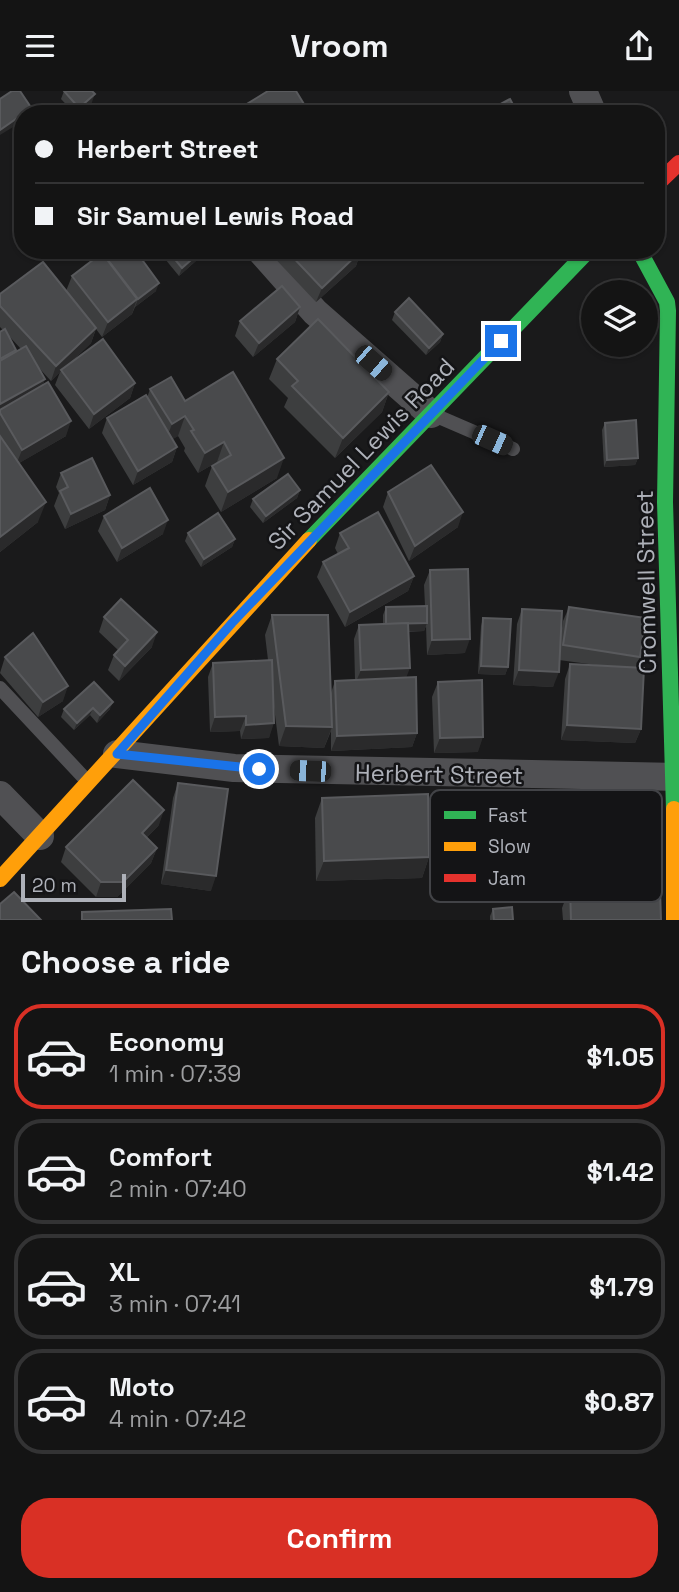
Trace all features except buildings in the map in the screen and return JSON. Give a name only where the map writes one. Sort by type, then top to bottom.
[{"type":"main road","points":[[665,176],[679,163]]},
{"type":"main road","name":"Sir Samuel Lewis Road","points":[[0,879],[117,754],[232,623],[580,259]]},
{"type":"main road","name":"Cromwell Street","points":[[644,259],[667,302],[674,375],[665,502],[676,777],[674,920]]},
{"type":"street","points":[[268,259],[315,312],[431,414]]},
{"type":"street","name":"Herbert Street","points":[[117,754],[234,768],[676,777]]},
{"type":"street","points":[[0,795],[40,836]]},
{"type":"lane","points":[[431,414],[513,449]]},
{"type":"lane","points":[[0,688],[89,783]]},
{"type":"traffic: fast","points":[[309,540],[580,259]]},
{"type":"traffic: fast","points":[[644,259],[667,302],[668,311],[665,502],[674,809]]},
{"type":"traffic: slow","points":[[0,879],[309,540]]},
{"type":"traffic: slow","points":[[674,809],[674,920]]},
{"type":"traffic: jam","points":[[665,176],[679,163]]},
{"type":"route","points":[[259,769],[117,754],[232,623],[501,341]]}]
